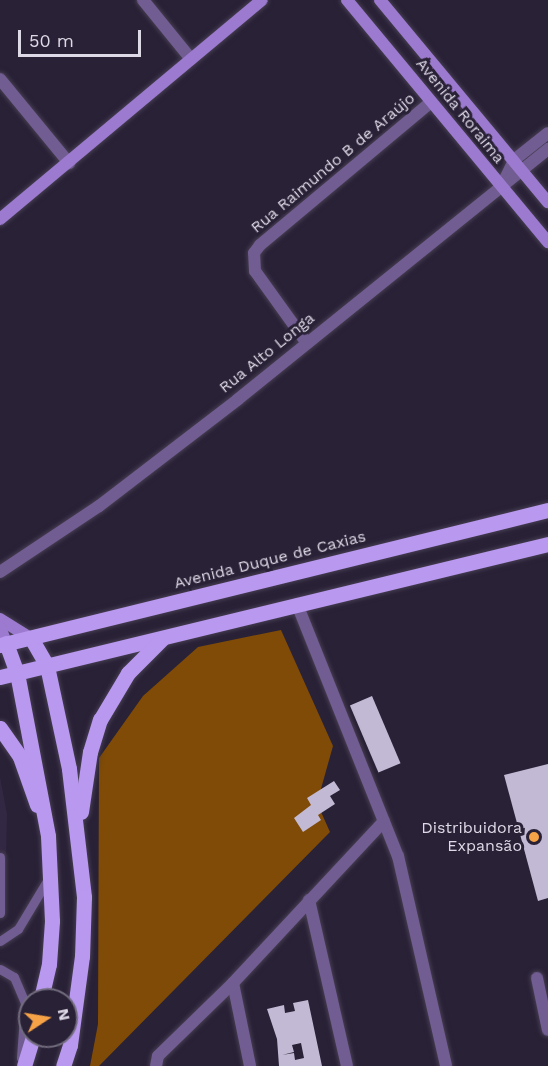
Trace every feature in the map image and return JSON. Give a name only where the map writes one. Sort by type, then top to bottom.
[{"type":"main road","name":"Avenida Duque de Caxias","points":[[3,644],[548,510]]},
{"type":"main road","points":[[0,677],[548,544]]},
{"type":"main road","points":[[79,833],[90,752],[100,720],[128,673],[164,637]]},
{"type":"main road","points":[[31,638],[47,666],[79,833],[84,897],[82,956],[70,1045],[63,1066]]},
{"type":"main road","points":[[3,644],[18,673],[48,836],[49,964],[44,988]]},
{"type":"main road","points":[[0,728],[20,757],[48,836]]},
{"type":"main road","points":[[24,1066],[29,1048]]},
{"type":"street","points":[[143,0],[191,59]]},
{"type":"street","points":[[0,219],[262,0]]},
{"type":"street","name":"Avenida Roraima","points":[[347,0],[548,242]]},
{"type":"street","name":"Avenida Roraima","points":[[380,0],[548,202]]},
{"type":"street","points":[[0,80],[69,163]]},
{"type":"street","name":"Rua Raimundo B de Araújo","points":[[306,342],[255,271],[254,254],[260,245],[431,102]]},
{"type":"street","points":[[501,187],[548,133]]},
{"type":"street","points":[[518,165],[548,149]]},
{"type":"street","name":"Rua Alto Longa","points":[[0,572],[99,506],[501,187]]},
{"type":"street","points":[[297,604],[404,876],[446,1066]]},
{"type":"street","points":[[0,619],[31,638]]},
{"type":"street","points":[[0,627],[3,644]]},
{"type":"street","points":[[156,1066],[158,1056],[233,983],[384,821]]},
{"type":"street","points":[[309,900],[347,1066]]},
{"type":"street","points":[[537,978],[548,1029]]},
{"type":"street","points":[[233,983],[250,1066]]},
{"type":"lane","points":[[0,857],[0,913]]},
{"type":"lane","points":[[0,941],[18,929],[49,877]]},
{"type":"lane","points":[[0,969],[14,977],[25,1003],[20,1066]]},
{"type":"shaded area","points":[[281,630],[333,746],[317,803],[330,832],[99,1066],[90,1066],[98,1024],[99,758],[143,696],[198,647]]},
{"type":"shaded area","points":[[0,777],[7,814],[5,904],[0,921]]},
{"type":"building","points":[[372,696],[401,763],[378,773],[350,705]]},
{"type":"building","name":"Distribuidora Expansão","points":[[548,764],[548,898],[538,901],[504,775]]},
{"type":"building","points":[[334,781],[340,790],[330,796],[335,804],[318,815],[321,820],[303,832],[294,818],[311,805],[307,798]]},
{"type":"building","points":[[308,1000],[322,1066],[279,1066],[277,1039],[267,1009],[284,1005],[285,1013],[295,1011],[293,1003]],"holes":[[[301,1043],[304,1058],[295,1060],[294,1053],[282,1055],[294,1052],[292,1045]]]},
{"type":"place","name":"Distribuidora Expansão","points":[[534,837]]}]
